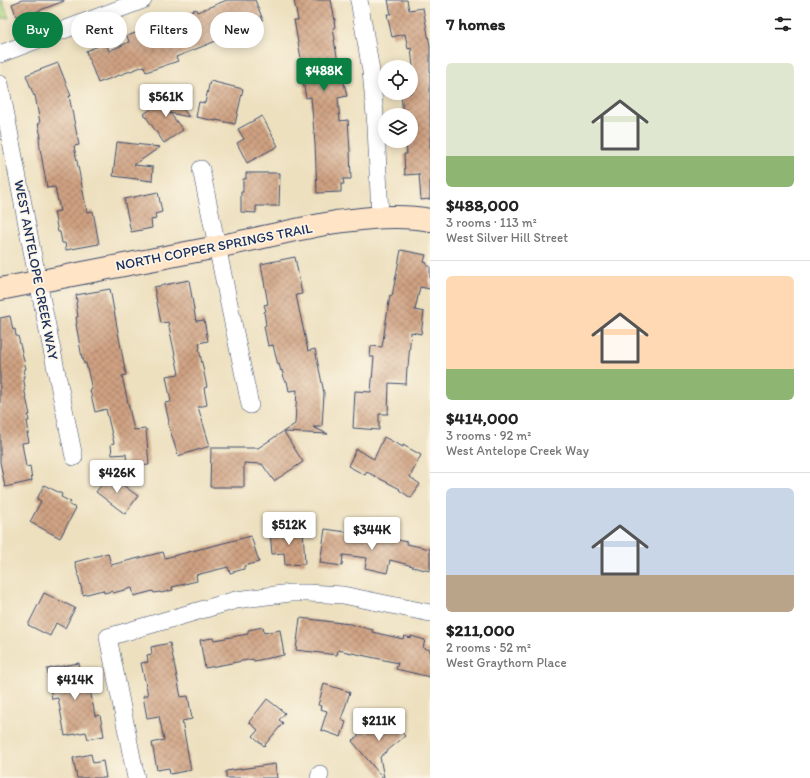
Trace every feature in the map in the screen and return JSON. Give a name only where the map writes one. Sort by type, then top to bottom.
[{"type":"street","points":[[0,54],[142,0]]},
{"type":"street","points":[[359,0],[371,71],[376,126],[380,217]]},
{"type":"street","name":"WEST ANTELOPE CREEK WAY","points":[[0,84],[38,282],[74,457]]},
{"type":"street","points":[[201,169],[250,406]]},
{"type":"street","name":"NORTH COPPER SPRINGS TRAIL","points":[[0,289],[353,220],[380,217],[410,217],[430,220]]},
{"type":"street","points":[[136,778],[108,637],[236,600],[290,593],[343,595],[430,613]]},
{"type":"green space","points":[[0,0],[2,0],[9,18],[0,18]]},
{"type":"building","points":[[22,0],[64,0],[35,12],[15,12],[12,4]]},
{"type":"building","points":[[227,0],[255,0],[260,12],[210,12],[210,43],[202,47],[202,12],[197,12]]},
{"type":"building","points":[[294,0],[331,0],[335,21],[335,27],[333,28],[334,40],[341,78],[343,78],[347,96],[338,98],[340,121],[348,120],[350,151],[351,179],[343,179],[344,184],[341,184],[341,192],[317,193],[311,97],[306,98],[300,64],[302,64],[294,20],[298,20]]},
{"type":"building","points":[[388,0],[407,0],[409,10],[423,8],[430,46],[430,199],[421,200],[419,174],[405,175],[404,154],[407,154],[407,148],[418,148],[418,108],[402,108],[402,100],[418,100],[418,60],[412,60],[411,48],[408,49],[405,34],[392,37],[387,14],[391,14]]},
{"type":"building","points":[[196,9],[197,12],[188,12]]},
{"type":"building","points":[[135,33],[135,48],[198,48],[176,57],[178,61],[146,72],[144,66],[98,83],[86,51],[94,48],[108,48],[109,51],[116,48],[127,48],[127,43],[129,42],[127,36]]},
{"type":"building","points":[[58,63],[71,96],[69,96],[79,145],[74,146],[87,212],[93,211],[99,244],[66,250],[65,243],[62,243],[60,232],[58,232],[54,212],[60,211],[55,187],[47,188],[40,148],[39,137],[41,137],[38,123],[40,123],[35,95],[34,96],[26,75]]},
{"type":"building","points":[[210,81],[243,89],[235,124],[196,117],[199,102],[205,103]]},
{"type":"building","points":[[172,94],[189,117],[170,113],[183,130],[164,143],[144,114]]},
{"type":"building","points":[[262,116],[278,146],[247,163],[237,143],[244,139],[238,129]]},
{"type":"building","points":[[117,142],[160,147],[134,165],[153,167],[152,181],[113,176]]},
{"type":"building","points":[[246,173],[280,173],[279,206],[256,206],[256,213],[241,212],[241,192],[243,192],[243,179],[246,179]]},
{"type":"building","points":[[158,192],[162,212],[155,214],[156,219],[151,220],[152,228],[131,232],[124,199]]},
{"type":"building","points":[[401,250],[426,255],[424,262],[427,263],[427,266],[430,266],[430,289],[420,287],[415,310],[424,312],[421,334],[411,332],[406,384],[389,383],[388,414],[379,414],[379,430],[353,428],[355,391],[371,392],[374,357],[370,357],[371,346],[382,347],[390,295],[392,296]]},
{"type":"building","points":[[295,257],[302,294],[296,295],[308,351],[315,349],[324,393],[322,427],[313,427],[328,434],[284,432],[303,462],[274,481],[262,464],[244,463],[244,487],[210,487],[211,448],[258,448],[295,424],[297,390],[289,391],[287,381],[285,381],[282,370],[281,371],[279,364],[278,365],[273,345],[268,346],[264,326],[266,325],[264,312],[266,311],[264,305],[268,304],[261,264]]},
{"type":"building","points":[[189,280],[196,321],[204,320],[208,341],[199,343],[207,387],[204,388],[207,405],[198,407],[210,446],[178,456],[168,423],[165,403],[171,402],[166,376],[179,374],[168,322],[161,323],[154,287]]},
{"type":"building","points":[[110,289],[126,375],[122,376],[134,430],[146,429],[149,465],[127,467],[126,454],[112,455],[111,444],[114,443],[106,409],[95,412],[86,363],[84,364],[82,358],[76,324],[76,317],[78,317],[76,295]]},
{"type":"building","points":[[10,316],[13,330],[15,329],[16,336],[18,336],[26,369],[24,370],[25,376],[23,376],[30,415],[28,415],[29,421],[27,421],[29,442],[22,443],[26,467],[30,466],[32,481],[5,487],[0,462],[0,318]]},
{"type":"building","points":[[384,437],[421,455],[410,477],[420,484],[411,498],[399,490],[400,489],[367,472],[365,475],[348,466],[356,449],[374,459]]},
{"type":"building","points":[[109,475],[138,496],[125,514],[96,492]]},
{"type":"building","points":[[44,485],[62,494],[61,497],[71,502],[69,505],[76,508],[60,538],[30,522],[41,501],[37,499]]},
{"type":"building","points":[[303,529],[305,564],[285,565],[284,553],[272,554],[270,531]]},
{"type":"building","points":[[325,529],[375,535],[430,549],[430,571],[390,560],[387,573],[365,568],[367,558],[343,555],[342,566],[320,563]]},
{"type":"building","points":[[251,536],[259,562],[244,566],[244,569],[230,573],[228,567],[196,575],[197,581],[172,587],[173,590],[161,593],[154,593],[153,591],[134,596],[132,588],[113,593],[112,591],[104,593],[103,590],[83,595],[75,562],[108,553],[111,565],[163,552],[165,558]]},
{"type":"building","points":[[44,593],[75,608],[65,628],[56,623],[50,636],[28,625]]},
{"type":"building","points":[[300,618],[350,624],[373,630],[372,632],[403,639],[404,636],[411,638],[411,636],[425,640],[423,648],[430,650],[430,677],[396,669],[398,663],[338,650],[337,655],[296,650]]},
{"type":"building","points":[[263,627],[264,633],[280,630],[284,655],[205,668],[200,640],[213,638],[214,640],[248,634],[248,630]]},
{"type":"building","points":[[170,643],[181,697],[188,696],[192,719],[182,721],[191,770],[170,774],[169,768],[157,770],[152,743],[164,740],[159,716],[147,718],[143,696],[148,695],[141,663],[148,662],[147,655],[152,654],[151,647]]},
{"type":"building","points":[[79,663],[83,676],[87,675],[95,716],[100,715],[104,736],[88,739],[86,732],[65,736],[58,698],[52,699],[47,669]]},
{"type":"building","points":[[324,684],[350,692],[341,720],[346,722],[341,737],[321,730],[327,711],[320,709],[321,706],[318,705]]},
{"type":"building","points":[[267,699],[285,713],[279,720],[283,723],[264,746],[253,736],[258,730],[249,722]]},
{"type":"building","points":[[388,716],[405,736],[380,757],[383,778],[352,741],[364,730],[367,734]]},
{"type":"building","points":[[91,754],[93,763],[103,761],[106,778],[77,778],[73,758]]},
{"type":"building","points":[[275,764],[277,778],[226,778],[226,771]]}]
